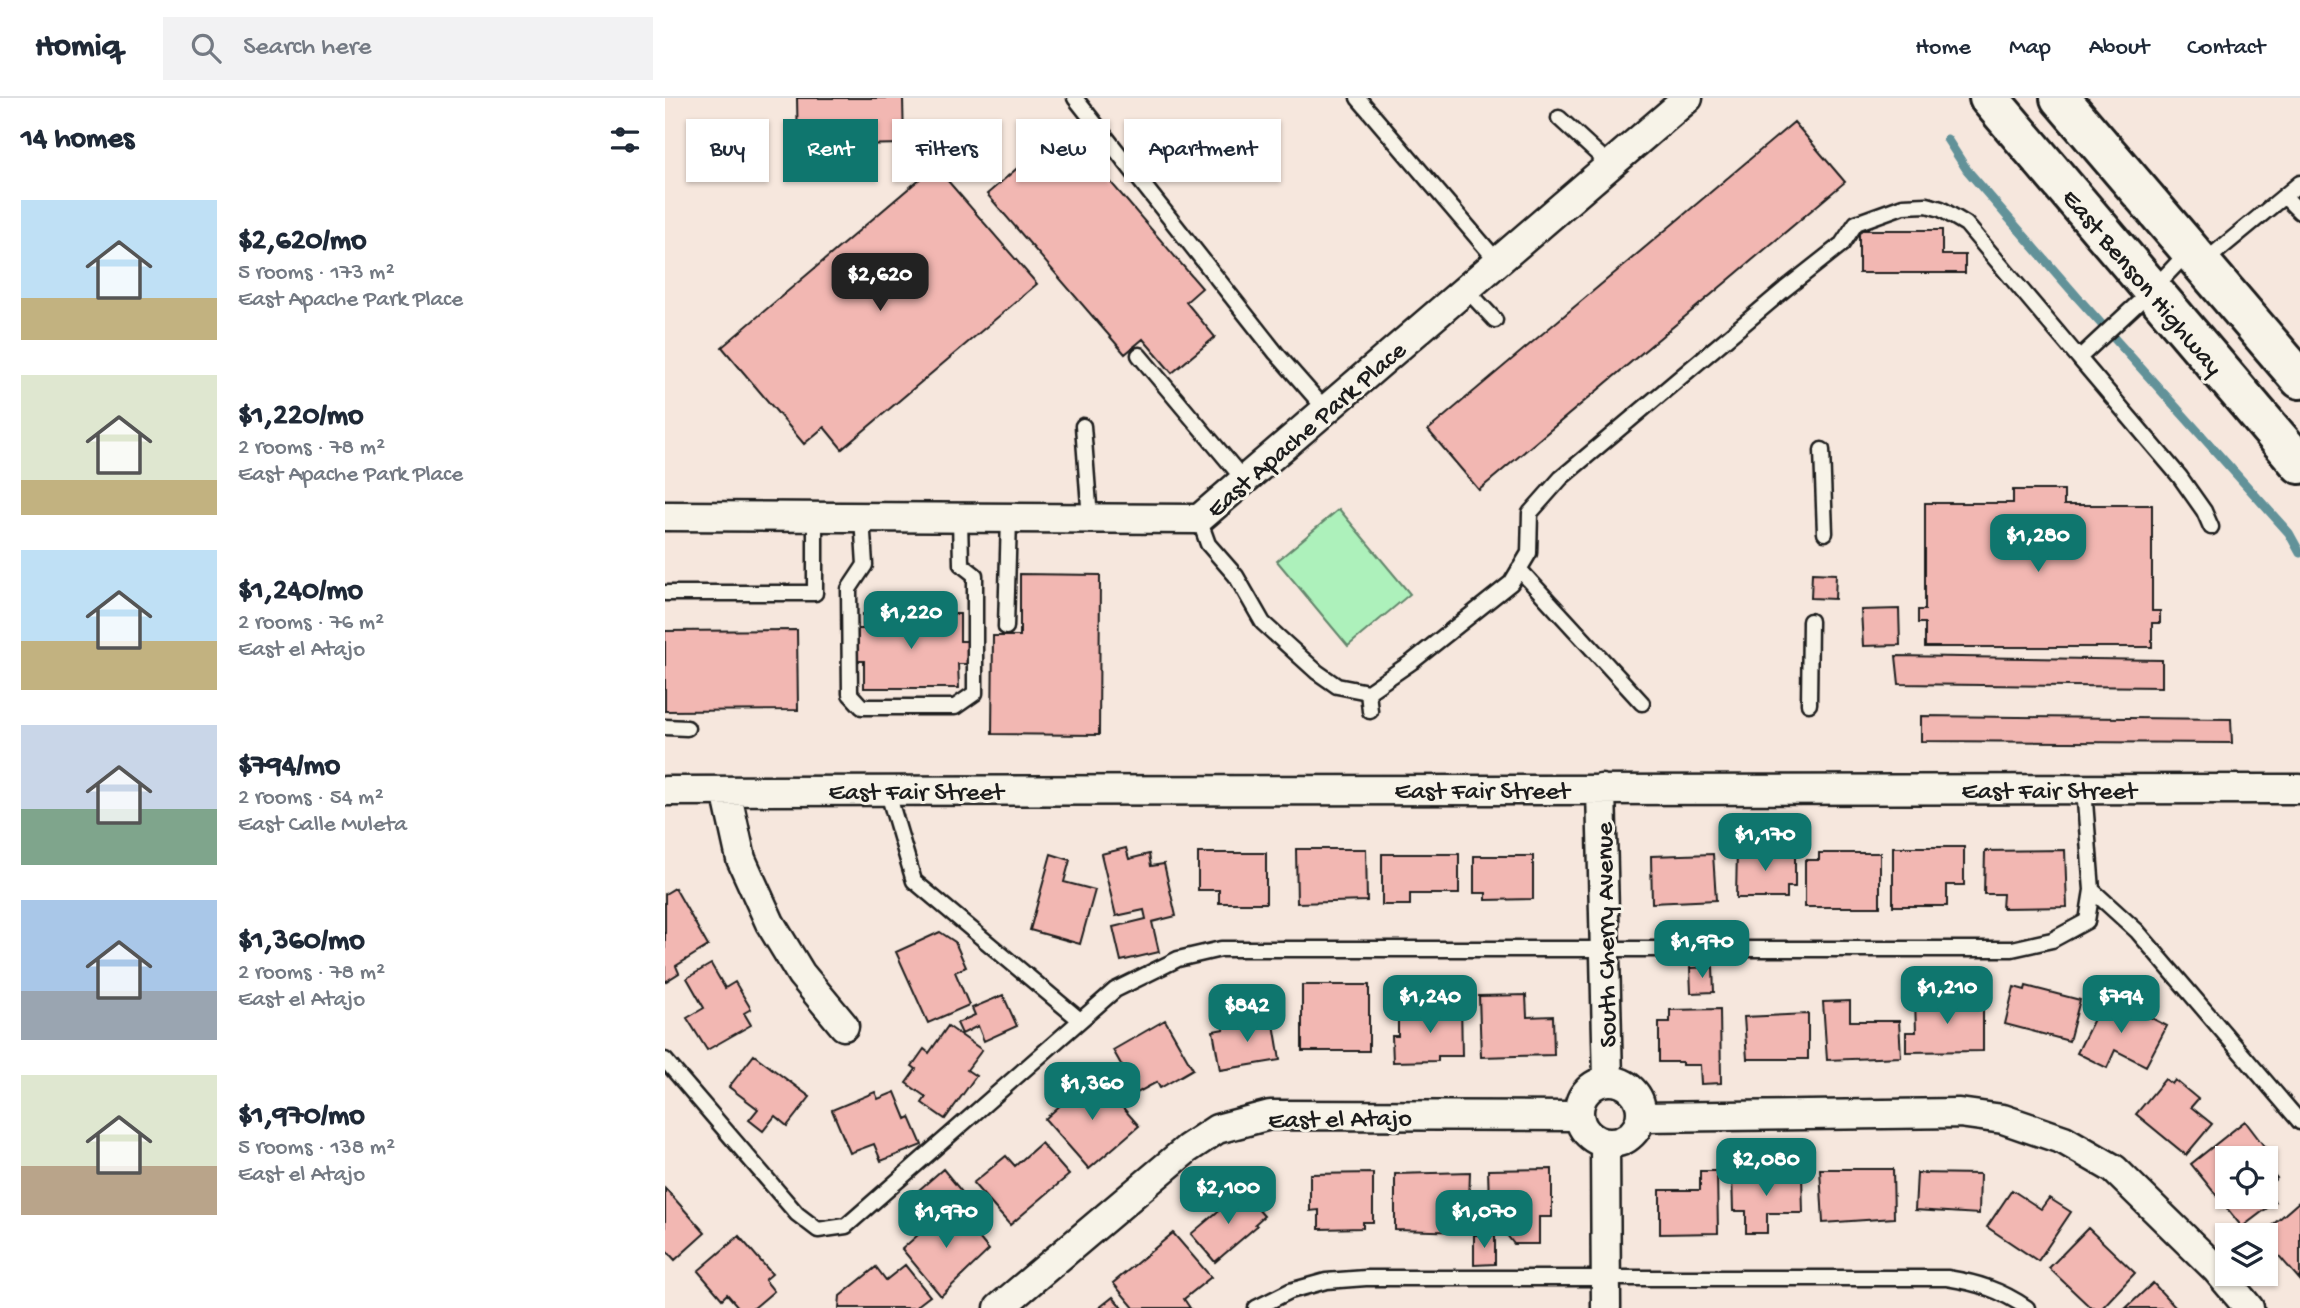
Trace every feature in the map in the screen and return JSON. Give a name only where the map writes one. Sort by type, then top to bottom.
[{"type":"main road","name":"East Benson Highway","points":[[1989,98],[2300,464]]},
{"type":"main road","name":"East Benson Highway","points":[[2060,98],[2300,379]]},
{"type":"street","name":"East Apache Park Place","points":[[665,516],[1199,519],[1688,98]]},
{"type":"street","name":"South Cherry Avenue","points":[[1601,789],[1608,1080]]},
{"type":"street","name":"East Fair Street","points":[[665,790],[2300,789]]},
{"type":"street","points":[[726,791],[741,859],[770,923],[801,974],[844,1026]]},
{"type":"street","points":[[1608,1080],[1618,1081],[1633,1091],[1641,1108],[1641,1117],[1632,1134],[1625,1140],[1605,1143],[1587,1134],[1578,1116],[1579,1105],[1589,1088],[1608,1080]]},
{"type":"street","points":[[1641,1117],[1959,1113],[2003,1119],[2064,1140],[2114,1168],[2216,1269],[2249,1308]]},
{"type":"street","name":"East el Atajo","points":[[999,1308],[1187,1149],[1217,1129],[1269,1115],[1578,1116]]},
{"type":"street","points":[[1605,1143],[1606,1308]]},
{"type":"lane","points":[[1075,98],[1276,353],[1326,410]]},
{"type":"lane","points":[[1358,98],[1498,262]]},
{"type":"lane","points":[[1559,118],[1610,165]]},
{"type":"lane","points":[[2079,358],[2152,290],[2300,183]]},
{"type":"lane","points":[[2284,196],[2300,212]]},
{"type":"lane","points":[[1199,519],[1208,544],[1236,576],[1263,623],[1317,672],[1337,686],[1368,692],[1413,661],[1511,583],[1529,553],[1530,513],[1561,478],[1842,244],[1856,223],[1903,206],[1927,205],[1941,209],[1966,223],[2180,477],[2211,527]]},
{"type":"lane","points":[[1467,289],[1495,320]]},
{"type":"lane","points":[[1139,355],[1244,480]]},
{"type":"lane","points":[[1083,426],[1090,519]]},
{"type":"lane","points":[[1822,450],[1825,533]]},
{"type":"lane","points":[[665,593],[815,593],[814,517]]},
{"type":"lane","points":[[862,517],[865,565],[849,589],[850,694],[862,707],[955,707],[975,694],[975,575],[961,564],[960,518]]},
{"type":"lane","points":[[1006,627],[1009,518]]},
{"type":"lane","points":[[1519,569],[1642,703]]},
{"type":"lane","points":[[1809,704],[1810,621]]},
{"type":"lane","points":[[1368,692],[1370,711]]},
{"type":"lane","points":[[665,727],[687,728]]},
{"type":"lane","points":[[665,1060],[797,1214],[818,1230],[846,1226],[1115,990],[1178,959],[1221,949],[2012,949],[2052,940],[2087,921],[2092,890],[2084,789]]},
{"type":"lane","points":[[887,790],[914,881],[1080,1020]]},
{"type":"lane","points":[[2092,890],[2137,930],[2300,1122]]},
{"type":"lane","points":[[1256,1308],[1290,1291],[1327,1281],[1366,1278],[1606,1277],[1947,1278],[1974,1282],[2008,1295],[2027,1308]]},
{"type":"green space","points":[[1339,509],[1410,594],[1348,646],[1277,561]]},
{"type":"building","points":[[797,98],[903,98],[903,119],[892,119],[892,144],[878,144],[878,119],[797,119]]},
{"type":"building","points":[[1794,122],[1845,182],[1479,490],[1428,430]]},
{"type":"building","points":[[1016,169],[1016,182],[1110,181],[1202,288],[1186,302],[1215,337],[1172,373],[1143,339],[1125,354],[987,194]]},
{"type":"building","points":[[916,182],[949,182],[1037,284],[842,449],[824,427],[804,444],[722,347]]},
{"type":"building","points":[[1859,230],[1942,230],[1942,255],[1965,255],[1965,273],[1859,273]]},
{"type":"building","points":[[2013,490],[2064,490],[2064,505],[2152,505],[2152,611],[2160,611],[2160,623],[2152,623],[2152,647],[1925,647],[1925,623],[1918,623],[1918,610],[1925,610],[1925,503],[2013,503]]},
{"type":"building","points":[[1812,573],[1836,574],[1835,599],[1811,598]]},
{"type":"building","points":[[1020,574],[1100,575],[1099,735],[992,734],[993,636],[1020,636]]},
{"type":"building","points":[[1899,609],[1900,645],[1863,646],[1861,610]]},
{"type":"building","points":[[863,614],[960,614],[960,641],[967,641],[967,664],[958,664],[959,688],[864,688],[864,661],[858,661],[858,629],[863,629]]},
{"type":"building","points":[[797,630],[798,710],[665,711],[665,631]]},
{"type":"building","points":[[1896,656],[2162,660],[2162,687],[1899,684]]},
{"type":"building","points":[[1921,716],[2231,719],[2232,743],[1921,741]]},
{"type":"building","points":[[1893,847],[1964,847],[1964,885],[1947,885],[1947,906],[1893,906]]},
{"type":"building","points":[[1126,848],[1129,859],[1149,854],[1151,866],[1164,864],[1176,916],[1152,922],[1159,952],[1121,961],[1113,927],[1146,919],[1144,910],[1116,916],[1101,854]]},
{"type":"building","points":[[1296,849],[1366,849],[1367,901],[1297,903]]},
{"type":"building","points":[[1737,849],[1795,849],[1795,887],[1787,887],[1787,898],[1736,898]]},
{"type":"building","points":[[2065,850],[2067,907],[2002,908],[2003,894],[1984,894],[1985,851]]},
{"type":"building","points":[[1198,853],[1266,853],[1266,903],[1219,903],[1219,890],[1198,890]]},
{"type":"building","points":[[1819,853],[1880,853],[1880,907],[1805,907],[1805,860],[1819,860]]},
{"type":"building","points":[[1051,854],[1070,860],[1064,882],[1095,890],[1080,944],[1030,930]]},
{"type":"building","points":[[1382,854],[1459,854],[1459,894],[1410,894],[1410,905],[1382,905]]},
{"type":"building","points":[[1713,854],[1716,900],[1652,903],[1651,856]]},
{"type":"building","points":[[1474,856],[1533,856],[1533,899],[1486,900],[1486,893],[1474,893]]},
{"type":"building","points":[[675,888],[708,946],[676,966],[679,973],[665,982],[665,894]]},
{"type":"building","points":[[940,932],[955,942],[966,967],[955,972],[969,1005],[928,1023],[896,952]]},
{"type":"building","points":[[711,964],[725,988],[735,982],[751,1009],[744,1013],[751,1025],[707,1050],[687,1018],[704,1008],[687,978]]},
{"type":"building","points":[[1713,967],[1714,992],[1691,993],[1690,968]]},
{"type":"building","points":[[1302,985],[1369,985],[1369,1051],[1302,1051]]},
{"type":"building","points":[[2026,986],[2080,1000],[2069,1041],[2005,1024],[2014,987],[2025,990]]},
{"type":"building","points":[[1003,995],[1017,1026],[984,1041],[978,1026],[962,1034],[957,1023],[975,1015],[972,1008]]},
{"type":"building","points":[[1526,995],[1527,1017],[1553,1016],[1554,1055],[1481,1057],[1479,996]]},
{"type":"building","points":[[1983,998],[1983,1051],[1906,1052],[1906,1032],[1916,1032],[1915,999]]},
{"type":"building","points":[[2117,1000],[2167,1026],[2146,1066],[2115,1050],[2107,1068],[2077,1053],[2103,1001],[2114,1006]]},
{"type":"building","points":[[1850,1001],[1850,1021],[1899,1021],[1901,1057],[1827,1060],[1823,1002]]},
{"type":"building","points":[[1461,1002],[1462,1056],[1438,1056],[1438,1061],[1393,1062],[1392,1036],[1398,1036],[1398,1016],[1433,1016],[1433,1003]]},
{"type":"building","points":[[1720,1009],[1721,1083],[1701,1084],[1700,1065],[1659,1062],[1659,1022],[1670,1022],[1670,1010]]},
{"type":"building","points":[[1808,1014],[1808,1059],[1747,1059],[1744,1017]]},
{"type":"building","points":[[1273,1018],[1280,1060],[1220,1070],[1213,1031],[1224,1029],[1223,1026]]},
{"type":"building","points":[[1165,1020],[1193,1069],[1160,1088],[1157,1082],[1137,1093],[1113,1050]]},
{"type":"building","points":[[948,1026],[982,1050],[967,1070],[976,1076],[945,1119],[922,1103],[926,1097],[906,1083],[916,1069],[912,1066],[924,1049],[929,1053]]},
{"type":"building","points":[[754,1055],[810,1097],[787,1126],[775,1116],[763,1131],[749,1120],[758,1109],[729,1087]]},
{"type":"building","points":[[1094,1075],[1139,1126],[1089,1169],[1045,1119]]},
{"type":"building","points":[[2165,1079],[2172,1084],[2175,1080],[2198,1099],[2191,1107],[2212,1124],[2186,1155],[2136,1114]]},
{"type":"building","points":[[875,1092],[878,1099],[895,1092],[906,1119],[910,1117],[922,1145],[881,1161],[874,1144],[850,1153],[832,1110]]},
{"type":"building","points":[[2245,1121],[2264,1146],[2215,1146],[2215,1194],[2191,1164]]},
{"type":"building","points":[[1041,1143],[1069,1175],[1010,1225],[973,1183],[1006,1156],[1015,1166]]},
{"type":"building","points":[[943,1169],[962,1192],[931,1218],[912,1196]]},
{"type":"building","points":[[1552,1169],[1552,1217],[1539,1217],[1539,1244],[1514,1244],[1502,1229],[1502,1202],[1489,1202],[1488,1170]]},
{"type":"building","points":[[1820,1169],[1893,1169],[1894,1218],[1823,1223]]},
{"type":"building","points":[[1700,1171],[1717,1171],[1718,1233],[1660,1234],[1660,1190],[1700,1190]]},
{"type":"building","points":[[1470,1172],[1468,1232],[1395,1230],[1395,1174]]},
{"type":"building","points":[[1373,1173],[1373,1222],[1363,1222],[1363,1228],[1319,1229],[1319,1210],[1310,1211],[1310,1174]]},
{"type":"building","points":[[1917,1173],[1980,1174],[1979,1214],[1915,1210]]},
{"type":"building","points":[[1802,1174],[1803,1213],[1767,1213],[1767,1233],[1746,1233],[1746,1211],[1733,1211],[1732,1175]]},
{"type":"building","points":[[665,1188],[705,1233],[675,1260],[665,1249]]},
{"type":"building","points":[[2012,1190],[2041,1209],[2049,1198],[2071,1212],[2038,1261],[1987,1227]]},
{"type":"building","points":[[1242,1191],[1264,1216],[1255,1224],[1257,1226],[1215,1262],[1191,1234]]},
{"type":"building","points":[[2300,1201],[2300,1280],[2278,1255],[2278,1223],[2275,1223]]},
{"type":"building","points":[[952,1205],[989,1250],[941,1296],[902,1249]]},
{"type":"building","points":[[2227,1209],[2266,1209],[2247,1223],[2239,1223]]},
{"type":"building","points":[[2088,1228],[2135,1273],[2102,1308],[2091,1308],[2049,1268]]},
{"type":"building","points":[[1173,1233],[1211,1277],[1184,1299],[1190,1308],[1134,1308],[1113,1283]]},
{"type":"building","points":[[1474,1235],[1495,1235],[1495,1264],[1474,1265]]},
{"type":"building","points":[[739,1236],[772,1274],[765,1280],[774,1291],[754,1308],[739,1308],[727,1294],[722,1299],[698,1271]]},
{"type":"building","points":[[905,1265],[930,1296],[917,1306],[919,1308],[839,1308],[840,1296],[876,1267],[886,1280]]},
{"type":"building","points":[[2153,1283],[2176,1308],[2126,1308]]},
{"type":"building","points":[[1113,1297],[1122,1308],[1099,1308]]},
{"type":"waterway","points":[[1947,139],[1967,170],[2289,533],[2300,553]]}]
